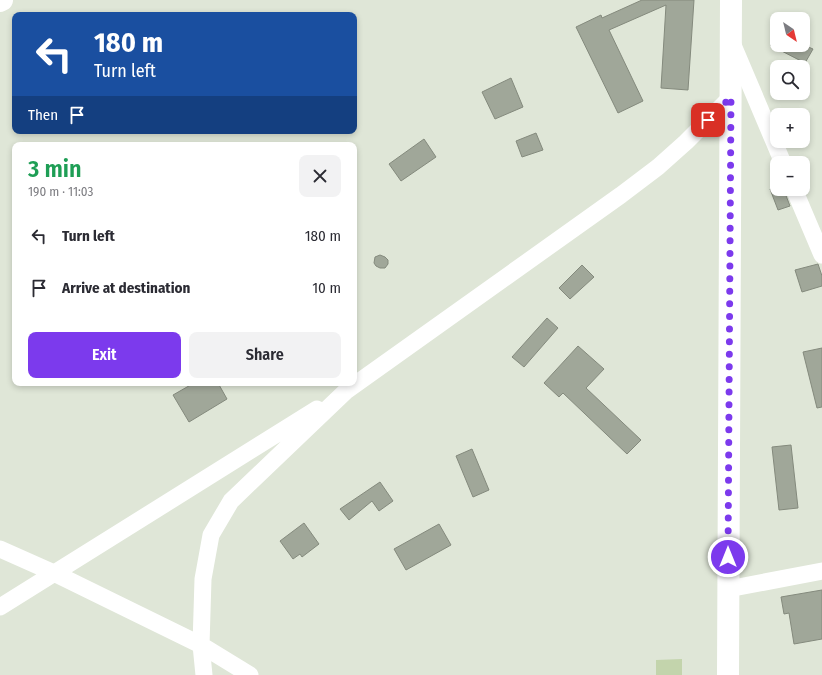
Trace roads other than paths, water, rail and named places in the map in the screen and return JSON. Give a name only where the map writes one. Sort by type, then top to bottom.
[{"type":"main road","points":[[728,675],[731,0]]},
{"type":"street","points":[[731,39],[780,156]]},
{"type":"street","points":[[357,383],[658,167],[686,142],[731,97]]},
{"type":"street","points":[[797,196],[822,255]]},
{"type":"street","points":[[0,607],[353,386]]},
{"type":"street","points":[[204,675],[201,645],[203,579],[211,535],[231,501],[346,391]]},
{"type":"street","points":[[0,549],[54,573],[201,645],[250,675]]},
{"type":"street","points":[[728,589],[822,571]]}]
